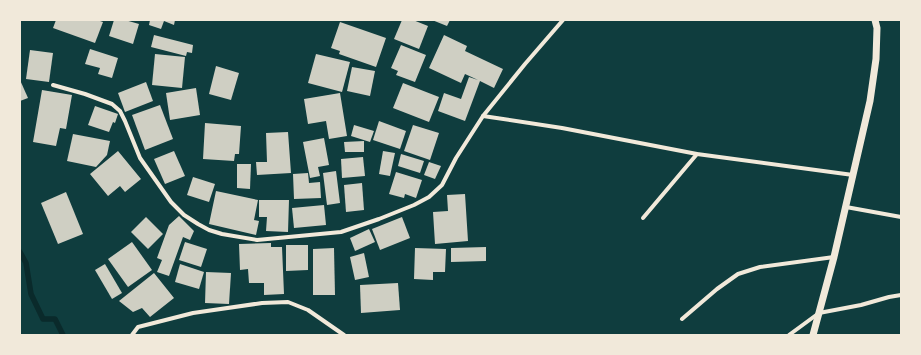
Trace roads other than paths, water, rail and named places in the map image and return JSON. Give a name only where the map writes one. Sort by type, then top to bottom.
[{"type":"street","points":[[52,85],[85,94],[112,104],[120,110],[140,158],[171,202],[184,215],[209,230],[222,234],[257,240],[341,232],[379,219],[419,202],[429,197],[442,185],[456,158],[483,116],[563,20]]},
{"type":"street","points":[[813,335],[834,256],[870,101],[876,59],[877,28],[875,20]]},
{"type":"street","points":[[483,116],[562,128],[697,154],[853,175]]},
{"type":"street","points":[[643,218],[697,154]]},
{"type":"street","points":[[846,206],[901,216]]},
{"type":"street","points":[[682,319],[717,288],[738,274],[760,267],[834,256]]},
{"type":"street","points":[[789,335],[819,313],[901,295]]},
{"type":"street","points":[[132,335],[138,328],[193,313],[262,303],[288,302],[308,310],[344,335]]},
{"type":"waterway","points":[[20,252],[26,263],[31,294],[43,319],[55,319],[63,335]]}]
